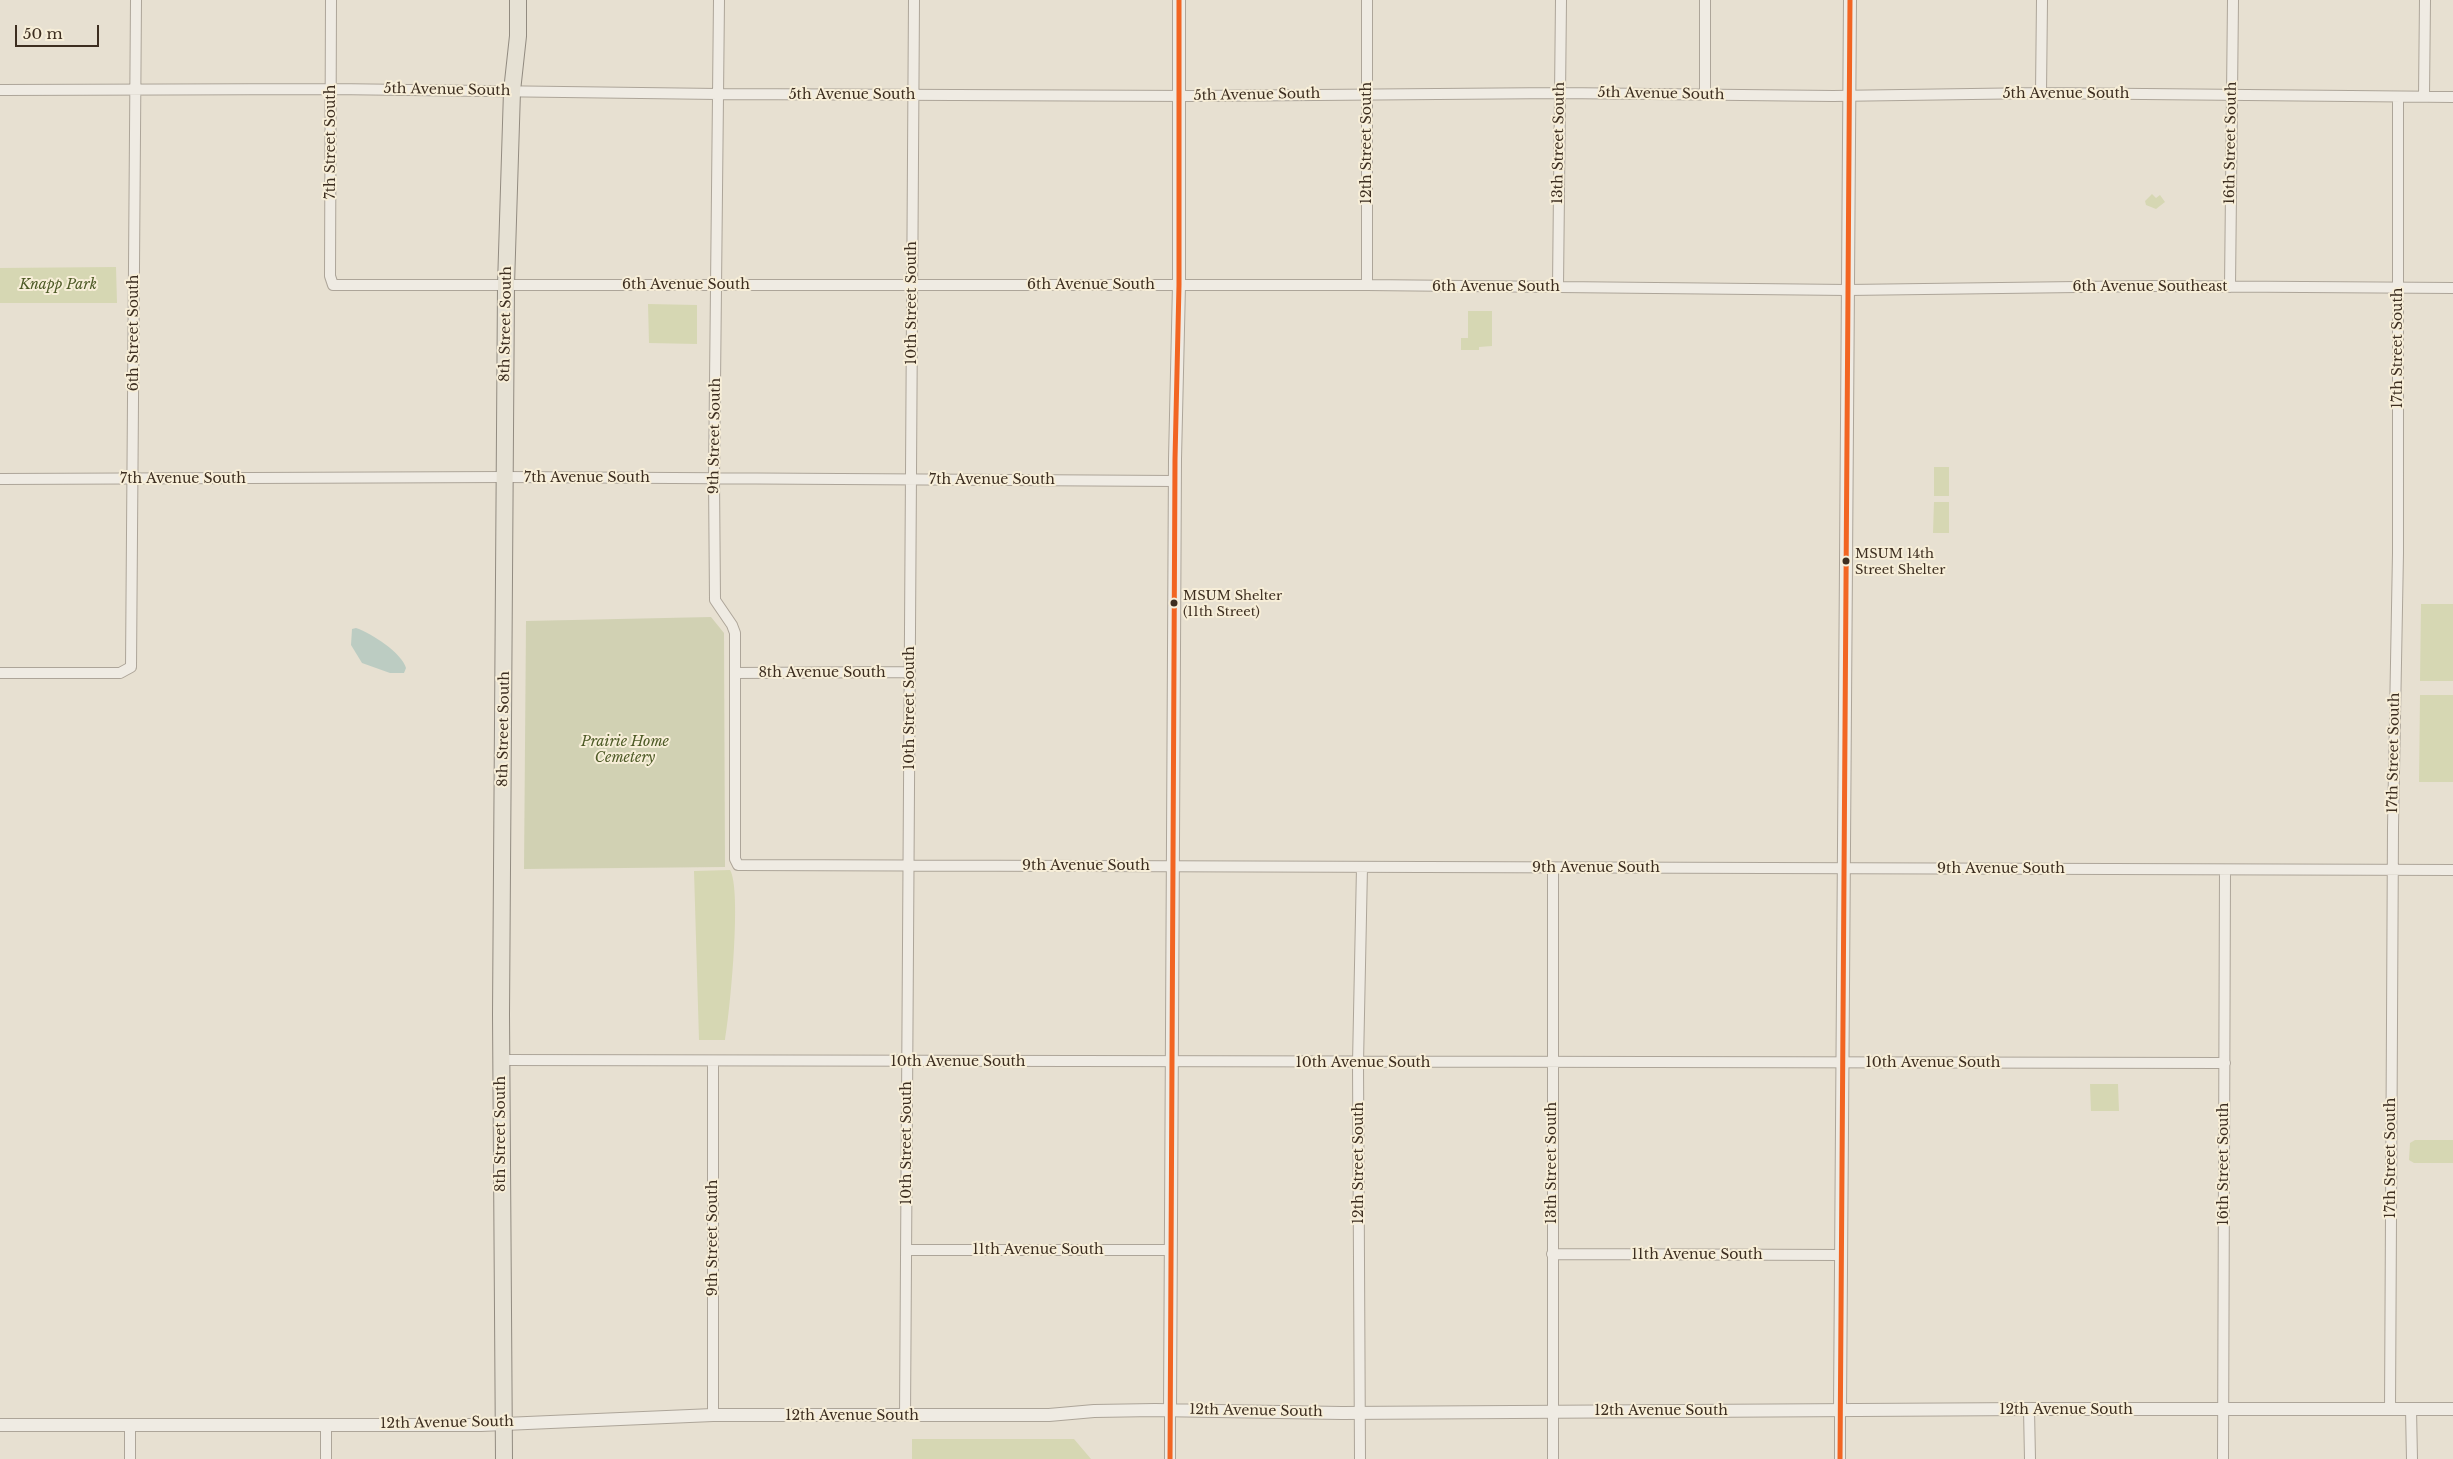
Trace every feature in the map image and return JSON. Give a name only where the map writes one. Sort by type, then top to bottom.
[{"type":"main road","name":"8th Street South","points":[[504,1459],[501,1060],[506,285],[512,91],[518,36],[518,0]]},
{"type":"street","name":"6th Street South","points":[[0,672],[120,673],[131,667],[136,0]]},
{"type":"street","name":"7th Street South","points":[[331,0],[330,276],[333,284]]},
{"type":"street","name":"9th Street South","points":[[719,0],[718,285],[714,479],[715,600],[732,625],[735,633],[734,859],[738,865]]},
{"type":"street","name":"10th Street South","points":[[905,1416],[914,0]]},
{"type":"street","points":[[1170,1459],[1169,1250],[1175,481],[1177,306],[1180,285],[1177,96],[1179,0]]},
{"type":"street","name":"12th Street South","points":[[1367,0],[1367,286]]},
{"type":"street","name":"13th Street South","points":[[1558,287],[1561,0]]},
{"type":"street","points":[[1705,0],[1705,94]]},
{"type":"street","points":[[1840,1459],[1850,0]]},
{"type":"street","points":[[2041,93],[2042,0]]},
{"type":"street","name":"16th Street South","points":[[2230,287],[2233,0]]},
{"type":"street","points":[[2424,96],[2425,0]]},
{"type":"street","name":"5th Avenue South","points":[[0,90],[332,89],[718,94],[1177,96],[1367,93],[1849,95],[2041,93],[2453,97]]},
{"type":"street","name":"17th Street South","points":[[2390,1409],[2393,870],[2398,553],[2398,97]]},
{"type":"street","name":"6th Avenue South","points":[[333,284],[1180,285],[1848,290]]},
{"type":"street","name":"6th Avenue Southeast","points":[[1848,290],[2230,287],[2453,288]]},
{"type":"street","name":"7th Avenue South","points":[[0,479],[133,480],[505,477],[1175,481]]},
{"type":"street","name":"8th Avenue South","points":[[734,673],[910,672]]},
{"type":"street","name":"9th Avenue South","points":[[738,865],[2453,870]]},
{"type":"street","name":"12th Street South","points":[[1360,1459],[1358,1063],[1362,867]]},
{"type":"street","name":"13th Street South","points":[[1552,868],[1553,1459]]},
{"type":"street","name":"16th Street South","points":[[2223,1459],[2224,870]]},
{"type":"street","name":"10th Avenue South","points":[[501,1060],[1552,1064],[2225,1063]]},
{"type":"street","name":"9th Street South","points":[[713,1061],[713,1415]]},
{"type":"street","name":"11th Avenue South","points":[[906,1250],[1169,1250]]},
{"type":"street","name":"11th Avenue South","points":[[1552,1254],[1841,1256]]},
{"type":"street","name":"12th Avenue South","points":[[0,1425],[504,1423],[713,1415],[1050,1415],[1094,1411],[1170,1410],[1360,1412],[1840,1409],[2453,1410]]},
{"type":"street","points":[[2030,1409],[2030,1459]]},
{"type":"street","points":[[2411,1409],[2412,1459]]},
{"type":"street","points":[[130,1424],[130,1459]]},
{"type":"street","points":[[326,1424],[326,1459]]},
{"type":"green space","points":[[2152,194],[2156,198],[2160,195],[2165,202],[2156,209],[2146,205],[2145,201]]},
{"type":"green space","name":"Knapp Park","points":[[116,267],[117,303],[0,303],[0,268]]},
{"type":"green space","points":[[648,304],[697,305],[697,344],[649,343]]},
{"type":"green space","points":[[1468,311],[1492,311],[1492,346],[1479,347],[1479,350],[1461,350],[1461,338],[1468,338]]},
{"type":"green space","points":[[1934,467],[1949,467],[1949,496],[1934,496]]},
{"type":"green space","points":[[1934,502],[1949,502],[1949,533],[1933,533]]},
{"type":"green space","points":[[2421,604],[2453,604],[2453,681],[2420,681]]},
{"type":"green space","name":"Prairie Home Cemetery","points":[[711,617],[724,633],[725,867],[524,869],[526,621]]},
{"type":"green space","points":[[2420,695],[2453,695],[2453,782],[2419,782]]},
{"type":"green space","points":[[730,870],[735,901],[735,925],[730,1005],[725,1040],[699,1040],[694,871]]},
{"type":"green space","points":[[2090,1084],[2118,1084],[2119,1111],[2091,1111]]},
{"type":"green space","points":[[2415,1140],[2453,1140],[2453,1163],[2414,1163],[2409,1160],[2410,1143]]},
{"type":"green space","points":[[912,1439],[1074,1439],[1091,1459],[912,1459]]},
{"type":"shaded area","points":[[356,628],[370,634],[399,656],[406,668],[404,673],[390,673],[362,663],[351,645],[352,629]]},
{"type":"transit line","points":[[1170,1459],[1175,459],[1179,285],[1179,0]]},
{"type":"transit line","points":[[1840,1459],[1850,0]]},
{"type":"place","name":"MSUM 14th Street Shelter","points":[[1846,561]]},
{"type":"place","name":"MSUM Shelter (11th Street)","points":[[1174,603]]}]
